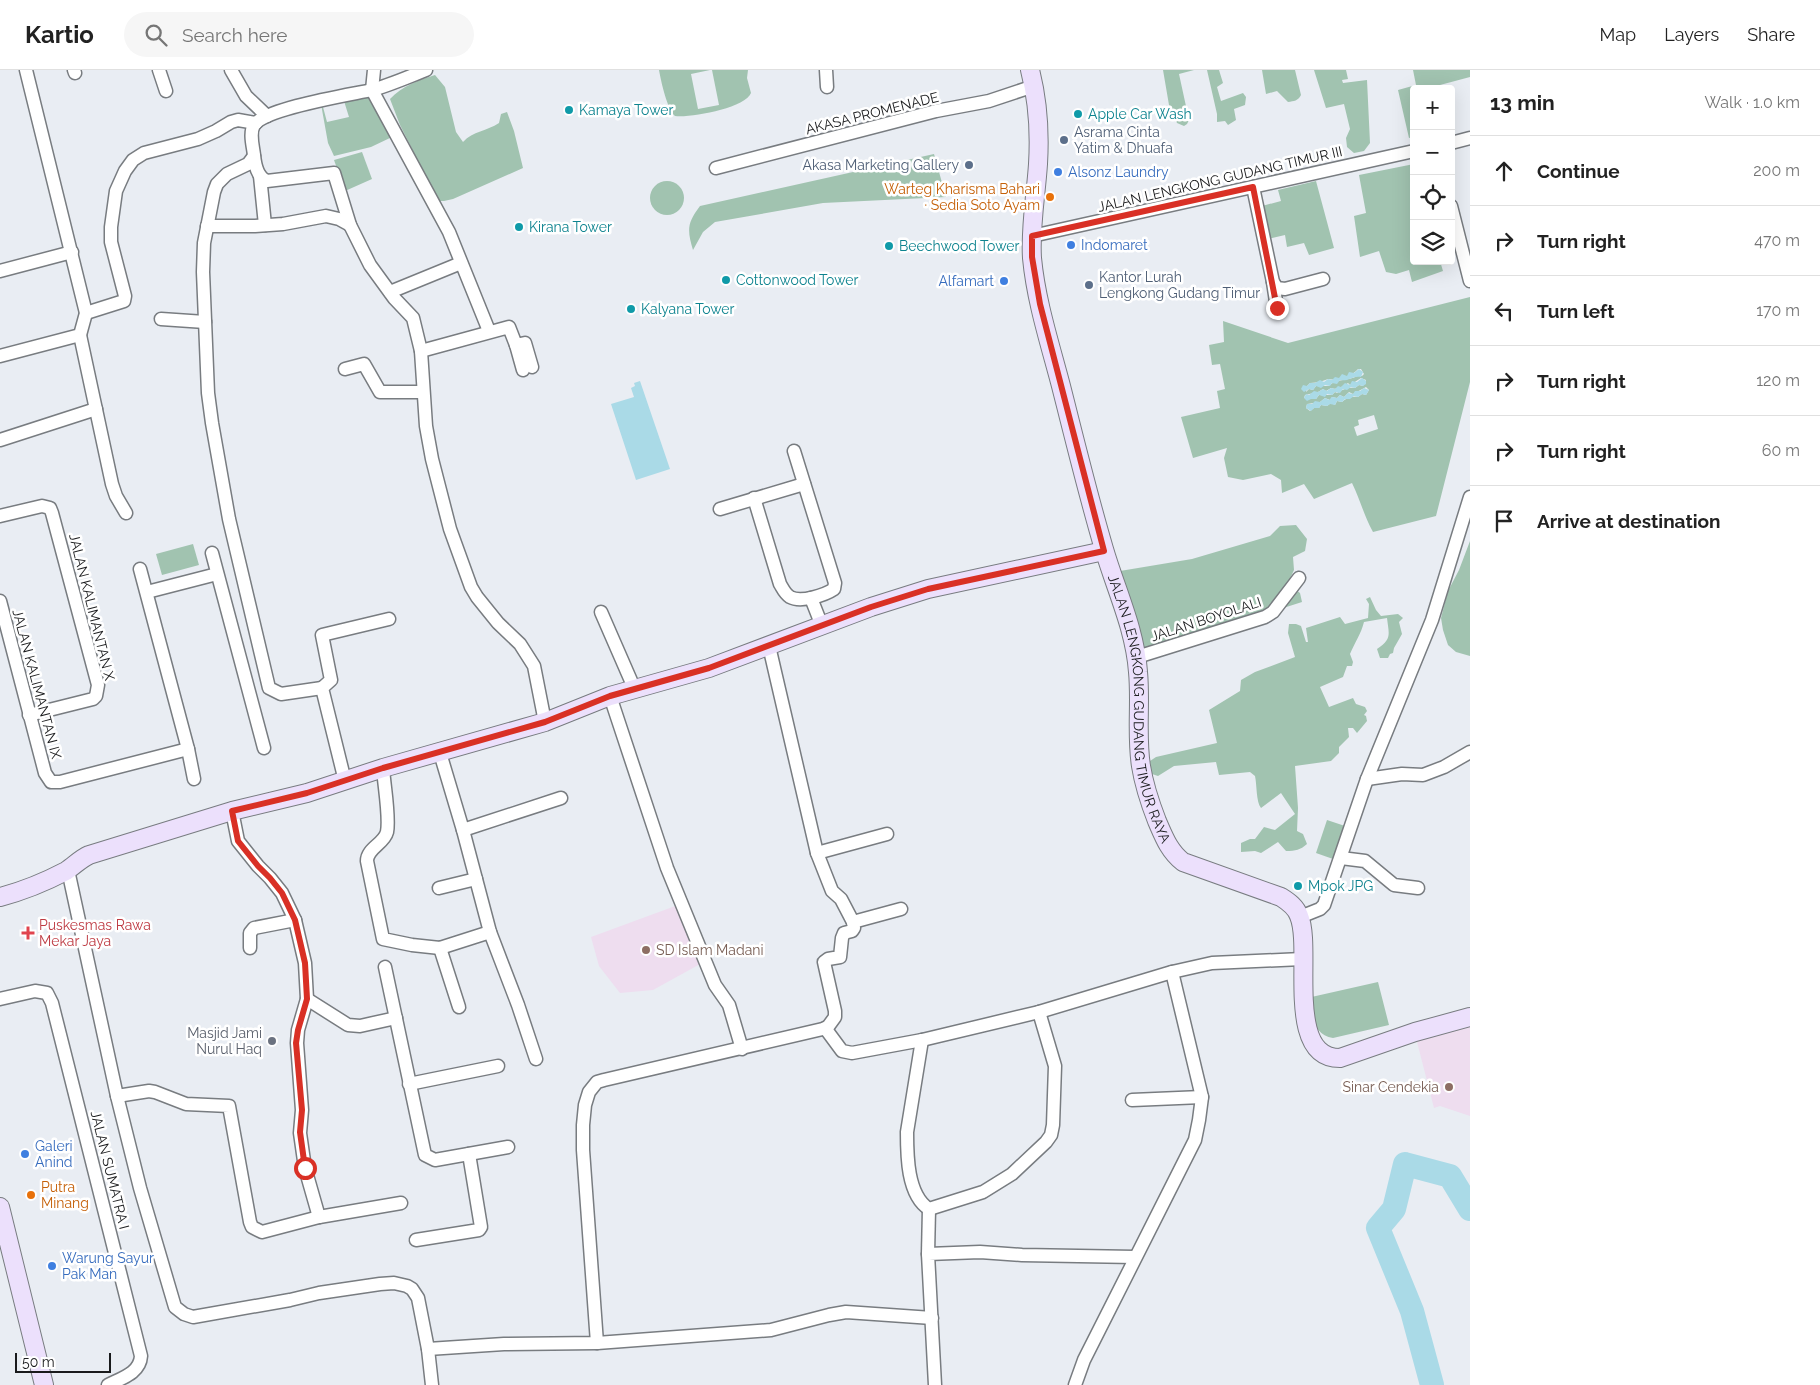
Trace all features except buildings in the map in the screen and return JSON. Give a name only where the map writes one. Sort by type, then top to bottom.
[{"type":"street","points":[[26,70],[86,313],[80,335],[96,409],[116,496],[126,513]]},
{"type":"street","points":[[159,70],[166,91]]},
{"type":"street","points":[[231,70],[261,120]]},
{"type":"street","points":[[374,70],[372,90],[449,232],[489,331]]},
{"type":"street","points":[[86,313],[124,301],[126,296],[111,242],[111,226],[116,191],[125,171],[133,160],[144,153],[198,139],[231,122],[238,120],[261,120],[318,100],[372,90],[426,70]]},
{"type":"street","points":[[826,70],[827,87]]},
{"type":"street","name":"AKASA PROMENADE","points":[[716,168],[936,111],[990,101],[1032,78]]},
{"type":"street","name":"JALAN LENGKONG GUDANG TIMUR RAYA","points":[[1032,78],[1039,133],[1032,257],[1040,304],[1104,551],[1120,594],[1137,657],[1141,766],[1147,794],[1163,836],[1174,855],[1183,862],[1281,897],[1289,902],[1300,917]]},
{"type":"street","points":[[261,120],[252,129],[252,136],[254,156],[260,176],[265,225]]},
{"type":"street","points":[[1455,142],[1470,138]]},
{"type":"street","name":"JALAN LENGKONG GUDANG TIMUR III","points":[[1032,236],[1410,152]]},
{"type":"street","points":[[254,156],[248,164],[227,174],[217,184],[204,243],[203,272],[208,393],[219,464],[229,519],[269,688],[281,694],[322,688],[331,680],[322,635],[389,620]]},
{"type":"street","points":[[260,176],[267,181],[334,173],[350,225],[370,265],[394,298],[413,318],[421,351],[426,426],[432,459],[450,529],[472,587],[498,623],[520,644],[534,666],[545,722]]},
{"type":"street","points":[[1253,187],[1277,308]]},
{"type":"street","points":[[207,226],[265,225],[326,216],[332,216],[350,225]]},
{"type":"street","points":[[1454,220],[1470,282]]},
{"type":"street","points":[[0,271],[72,252]]},
{"type":"street","points":[[390,292],[461,263]]},
{"type":"street","points":[[1273,282],[1277,288],[1285,289],[1323,279]]},
{"type":"street","points":[[161,318],[205,322]]},
{"type":"street","points":[[421,351],[489,331],[510,327],[516,346],[525,343],[528,368]]},
{"type":"street","points":[[0,356],[80,335]]},
{"type":"street","points":[[345,369],[364,364],[380,392],[423,392]]},
{"type":"street","points":[[0,440],[96,409]]},
{"type":"street","points":[[754,498],[780,584],[788,596],[794,599],[811,598],[834,589],[835,583],[794,451]]},
{"type":"street","points":[[720,509],[804,484]]},
{"type":"street","points":[[1470,497],[1432,620],[1367,778],[1324,904],[1320,909],[1300,917],[1302,928],[1304,1008],[1313,1044],[1321,1054],[1329,1058],[1340,1058],[1415,1032],[1470,1017]]},
{"type":"street","name":"JALAN KALIMANTAN X","points":[[0,516],[42,506],[48,507],[52,513],[98,685],[96,696],[92,699],[29,715]]},
{"type":"street","points":[[0,897],[20,892],[68,870],[89,855],[232,811],[307,793],[383,768],[545,722],[610,696],[686,676],[928,589],[1104,551]]},
{"type":"street","points":[[212,553],[264,748]]},
{"type":"street","points":[[140,569],[188,749],[194,779]]},
{"type":"street","points":[[147,592],[217,574]]},
{"type":"street","name":"JALAN BOYOLALI","points":[[1137,657],[1265,617],[1274,612],[1299,578]]},
{"type":"street","points":[[811,598],[822,626]]},
{"type":"street","name":"JALAN KALIMANTAN IX","points":[[0,601],[2,621],[44,773],[51,782],[60,782],[188,749]]},
{"type":"street","points":[[601,612],[635,690]]},
{"type":"street","points":[[597,1343],[583,1150],[585,1105],[588,1092],[597,1082],[604,1080],[826,1028],[832,1024],[835,1017],[824,962],[840,956],[842,938],[844,934],[852,931],[854,928],[853,922],[841,899],[832,891],[817,853],[769,646]]},
{"type":"street","points":[[322,688],[345,781]]},
{"type":"street","points":[[610,696],[667,868],[711,978],[729,1005],[742,1049]]},
{"type":"street","points":[[1367,778],[1402,774],[1422,775],[1444,767],[1470,752]]},
{"type":"street","points":[[440,753],[490,932],[515,996],[536,1059]]},
{"type":"street","points":[[383,768],[387,833],[385,838],[367,855],[366,861],[383,938],[412,945],[440,948],[490,932]]},
{"type":"street","points":[[463,830],[561,798]]},
{"type":"street","points":[[232,811],[238,841],[282,893],[295,920],[305,963],[307,999],[296,1043],[302,1110],[300,1132],[305,1168],[319,1217]]},
{"type":"street","points":[[817,853],[887,834]]},
{"type":"street","points":[[1340,858],[1365,861],[1394,885],[1418,888]]},
{"type":"street","points":[[68,870],[140,1188],[175,1307],[184,1314],[193,1316],[290,1300],[319,1292],[394,1283],[412,1289],[418,1298],[428,1349],[432,1385]]},
{"type":"street","points":[[439,888],[476,879]]},
{"type":"street","points":[[853,922],[901,909]]},
{"type":"street","points":[[250,948],[250,934],[254,928],[295,920]]},
{"type":"street","points":[[440,948],[459,1007]]},
{"type":"street","points":[[826,1028],[837,1047],[846,1053],[922,1040],[1039,1012],[1172,972],[1212,963],[1302,959]]},
{"type":"street","points":[[385,967],[425,1155],[435,1160],[508,1147]]},
{"type":"street","points":[[1075,1385],[1084,1360],[1195,1140],[1202,1097],[1172,972]]},
{"type":"street","name":"JALAN SUMATRA I","points":[[0,999],[35,991],[47,993],[52,1003],[141,1356],[138,1367],[132,1373],[108,1385]]},
{"type":"street","points":[[307,999],[348,1025],[360,1026],[396,1018]]},
{"type":"street","points":[[930,1209],[983,1192],[1012,1174],[1046,1142],[1050,1135],[1053,1125],[1055,1066],[1039,1012]]},
{"type":"street","points":[[922,1040],[907,1132],[907,1147],[915,1194],[930,1209]]},
{"type":"street","points":[[409,1084],[498,1066]]},
{"type":"street","points":[[118,1096],[149,1091],[186,1104],[230,1106],[252,1227],[257,1231],[267,1231],[319,1217],[401,1203]]},
{"type":"street","points":[[1132,1100],[1202,1097]]},
{"type":"street","points":[[416,1240],[478,1230],[481,1227],[469,1154]]},
{"type":"street","points":[[930,1209],[928,1254],[936,1385]]},
{"type":"street","points":[[1,1218],[44,1385]]},
{"type":"street","points":[[928,1254],[980,1252],[1022,1255],[1135,1257]]},
{"type":"street","points":[[428,1349],[504,1344],[597,1343],[772,1330],[829,1314],[846,1312],[932,1318]]},
{"type":"shaded area","name":"SD Islam Madani","points":[[678,905],[702,963],[653,990],[620,993],[599,966],[591,937]]},
{"type":"shaded area","name":"Sinar Cendekia","points":[[1470,1026],[1470,1116],[1440,1106],[1434,1108],[1416,1038]]},
{"type":"green space","points":[[659,70],[710,70],[691,74],[698,109],[719,105],[712,70],[748,70],[747,78],[751,93],[739,103],[717,111],[675,116],[667,101]]},
{"type":"green space","points":[[1163,70],[1194,70],[1179,74],[1189,120],[1184,126],[1177,123],[1169,105]]},
{"type":"green space","points":[[1207,70],[1219,70],[1223,83],[1217,87],[1221,101],[1243,93],[1246,97],[1245,105],[1234,109],[1236,120],[1228,125],[1225,121],[1217,122],[1217,114]]},
{"type":"green space","points":[[1262,70],[1295,70],[1300,97],[1288,102],[1277,91],[1266,94]]},
{"type":"green space","points":[[1314,70],[1346,70],[1348,79],[1342,80],[1343,83],[1367,80],[1370,143],[1364,151],[1354,153],[1347,147],[1346,138],[1350,129],[1344,104],[1326,108]]},
{"type":"green space","points":[[1413,70],[1470,70],[1470,77],[1440,85],[1416,85]]},
{"type":"green space","points":[[435,75],[445,87],[456,132],[463,142],[467,138],[499,123],[501,114],[507,112],[514,131],[523,168],[453,199],[438,201],[400,125],[390,99],[405,87]]},
{"type":"green space","points":[[1410,87],[1410,138],[1409,138],[1398,90]]},
{"type":"green space","points":[[370,94],[392,137],[371,147],[334,156],[328,143],[321,104]],"holes":[[[344,101],[349,117],[327,122],[323,107]]]},
{"type":"green space","points":[[362,152],[372,179],[345,191],[334,160]]},
{"type":"green space","points":[[934,154],[946,197],[823,203],[715,222],[703,232],[693,250],[689,227],[700,206]]},
{"type":"green space","points":[[1410,165],[1410,265],[1441,265],[1443,271],[1412,282],[1409,270],[1396,274],[1386,272],[1379,251],[1360,257],[1354,216],[1366,213],[1359,175]]},
{"type":"green space","points":[[667,181],[674,182],[679,186],[683,191],[683,205],[679,210],[674,214],[667,215],[660,214],[655,210],[651,205],[650,198],[651,191],[655,186],[660,182]]},
{"type":"green space","points":[[1316,181],[1334,248],[1309,255],[1304,243],[1287,247],[1285,235],[1268,239],[1262,206],[1281,201],[1278,190]]},
{"type":"green space","points":[[1470,297],[1470,382],[1436,516],[1373,532],[1352,483],[1314,499],[1304,484],[1282,493],[1281,480],[1271,474],[1243,480],[1228,477],[1224,458],[1227,448],[1193,458],[1181,417],[1220,408],[1217,391],[1225,389],[1220,364],[1212,365],[1209,345],[1224,342],[1223,321],[1288,343]],"holes":[[[1361,369],[1364,374],[1332,383],[1329,386],[1316,386],[1313,390],[1309,389],[1306,392],[1307,386],[1310,383],[1328,379],[1340,379]],[[1361,378],[1366,380],[1363,386],[1359,385],[1355,388],[1335,392],[1332,395],[1319,395],[1316,399],[1304,398],[1305,395],[1323,389],[1326,391],[1331,388],[1340,388],[1348,383],[1350,385]],[[1366,387],[1369,390],[1366,395],[1362,394],[1358,397],[1345,399],[1342,402],[1337,401],[1335,405],[1331,403],[1327,406],[1321,405],[1319,408],[1314,408],[1310,411],[1306,408],[1307,404],[1320,402],[1325,398],[1330,400],[1332,397],[1337,398],[1340,395],[1344,397],[1349,392],[1353,394]],[[1374,415],[1378,429],[1357,436],[1354,427],[1359,425],[1358,420]]]},
{"type":"green space","points":[[1296,525],[1307,539],[1305,551],[1293,557],[1294,570],[1288,583],[1300,593],[1302,602],[1145,652],[1120,571],[1192,559],[1270,536],[1280,526]]},
{"type":"green space","points":[[1470,541],[1470,656],[1456,652],[1448,645],[1441,618],[1448,591],[1459,570]]},
{"type":"green space","points":[[193,544],[199,565],[162,575],[156,554]]},
{"type":"green space","points":[[1370,597],[1381,616],[1398,614],[1403,618],[1399,622],[1402,634],[1393,653],[1388,658],[1380,658],[1377,649],[1385,642],[1388,636],[1387,618],[1364,622],[1350,654],[1353,662],[1352,666],[1347,666],[1343,677],[1320,687],[1329,707],[1353,698],[1356,704],[1365,707],[1367,711],[1364,715],[1367,721],[1357,733],[1353,728],[1348,728],[1349,737],[1339,747],[1339,753],[1331,761],[1295,766],[1298,808],[1297,831],[1303,834],[1307,844],[1298,850],[1286,851],[1278,842],[1261,853],[1255,851],[1241,852],[1241,843],[1255,839],[1264,827],[1275,830],[1295,814],[1281,793],[1261,808],[1257,798],[1255,776],[1250,772],[1219,775],[1216,762],[1174,766],[1158,776],[1152,774],[1150,761],[1156,757],[1217,743],[1209,710],[1240,691],[1241,680],[1255,672],[1295,657],[1288,633],[1289,624],[1301,626],[1306,642],[1308,642],[1306,628],[1340,617],[1345,624],[1368,618],[1369,604],[1366,599]]},
{"type":"green space","points":[[1327,820],[1345,826],[1333,859],[1316,853]]},
{"type":"green space","points":[[1378,982],[1389,1025],[1333,1038],[1326,1036],[1317,1029],[1307,998]]},
{"type":"water","points":[[1359,369],[1363,372],[1361,377],[1340,380],[1337,384],[1332,383],[1330,386],[1325,385],[1321,388],[1316,386],[1313,390],[1309,389],[1304,392],[1301,389],[1303,385],[1307,386],[1320,380],[1324,382],[1328,379],[1332,380],[1335,377],[1339,378],[1342,374],[1347,376],[1349,372],[1354,373]]},
{"type":"water","points":[[1362,378],[1366,381],[1366,384],[1363,386],[1351,387],[1347,390],[1343,389],[1340,393],[1327,394],[1325,397],[1319,395],[1316,399],[1307,401],[1304,398],[1306,394],[1309,395],[1314,391],[1335,389],[1345,383],[1350,385],[1352,381],[1357,382]]},
{"type":"water","points":[[640,381],[670,469],[636,480],[611,404],[634,397],[631,388],[635,386],[634,383]]},
{"type":"water","points":[[1364,388],[1369,390],[1366,395],[1354,396],[1342,402],[1337,401],[1335,405],[1321,405],[1319,408],[1314,408],[1311,411],[1306,408],[1307,404],[1312,404],[1315,401],[1320,402],[1325,398],[1329,400],[1340,395],[1344,397],[1348,393],[1353,394],[1355,391],[1360,391]]},
{"type":"waterway","points":[[1432,1385],[1412,1311],[1378,1228],[1394,1209],[1405,1164],[1450,1176],[1470,1209]]},
{"type":"place","name":"Kamaya Tower","points":[[569,110]]},
{"type":"place","name":"Apple Car Wash","points":[[1078,114]]},
{"type":"place","name":"Asrama Cinta Yatim & Dhuafa","points":[[1064,140]]},
{"type":"place","name":"Akasa Marketing Gallery","points":[[969,165]]},
{"type":"place","name":"Alsonz Laundry","points":[[1058,172]]},
{"type":"place","name":"Warteg Kharisma Bahari · Sedia Soto Ayam","points":[[1050,197]]},
{"type":"place","name":"Kirana Tower","points":[[519,227]]},
{"type":"place","name":"Indomaret","points":[[1071,245]]},
{"type":"place","name":"Beechwood Tower","points":[[889,246]]},
{"type":"place","name":"Cottonwood Tower","points":[[726,280]]},
{"type":"place","name":"Alfamart","points":[[1004,281]]},
{"type":"place","name":"Kantor Lurah Lengkong Gudang Timur","points":[[1089,285]]},
{"type":"place","name":"Kalyana Tower","points":[[631,309]]},
{"type":"place","name":"Mpok JPG","points":[[1298,886]]},
{"type":"place","name":"Puskesmas Rawa Mekar Jaya","points":[[28,933]]},
{"type":"place","name":"SD Islam Madani","points":[[646,950]]},
{"type":"place","name":"Masjid Jami Nurul Haq","points":[[272,1041]]},
{"type":"place","name":"Sinar Cendekia","points":[[1449,1087]]},
{"type":"place","name":"Galeri Anind","points":[[25,1154]]},
{"type":"place","name":"Putra Minang","points":[[31,1195]]},
{"type":"place","name":"Warung Sayur Pak Man","points":[[52,1266]]},
{"type":"route","points":[[305,1168],[300,1132],[302,1110],[296,1043],[307,999],[305,963],[295,920],[282,893],[238,841],[232,811],[307,793],[383,768],[521,730],[610,696],[686,676],[871,607],[928,589],[1104,551],[1040,304],[1032,257],[1032,236],[1253,187],[1277,308]]}]
